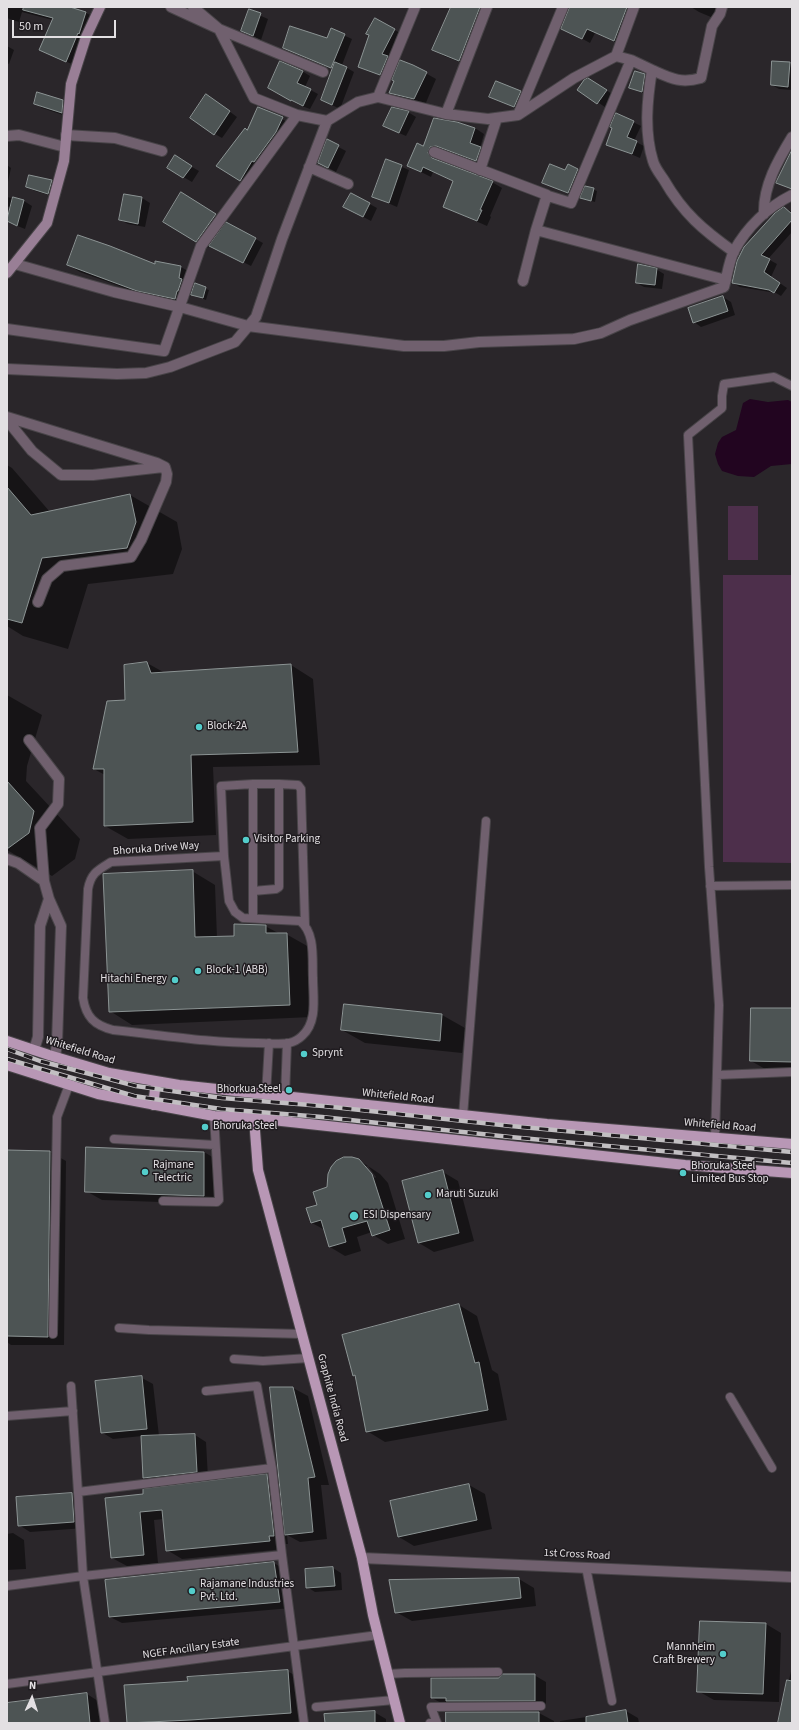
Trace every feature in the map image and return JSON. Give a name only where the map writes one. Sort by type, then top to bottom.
[{"type":"main road","name":"Whitefield Road","points":[[7,1040],[55,1057],[109,1073],[156,1082],[463,1116],[792,1144]]},
{"type":"main road","points":[[7,1065],[98,1094],[214,1116],[254,1118],[685,1165],[792,1173]]},
{"type":"main road","points":[[153,1105],[156,1082]]},
{"type":"main road","name":"Graphite India Road","points":[[254,1118],[258,1170],[362,1558],[378,1635],[400,1723]]},
{"type":"street","points":[[7,273],[47,223],[64,161],[71,84],[86,37],[100,7]]},
{"type":"street","points":[[171,7],[219,29],[323,72]]},
{"type":"street","points":[[193,7],[219,29],[254,98],[297,115],[327,121]]},
{"type":"street","points":[[378,97],[415,7]]},
{"type":"street","points":[[446,114],[487,7]]},
{"type":"street","points":[[518,114],[563,7]]},
{"type":"street","points":[[7,369],[117,374],[146,373],[170,367],[235,342],[256,317],[282,239],[327,121],[358,102],[378,97],[446,114],[488,119],[518,114],[574,78],[616,56],[634,7]]},
{"type":"street","points":[[616,56],[631,60],[676,81],[692,81],[700,78],[712,26],[720,14],[722,7]]},
{"type":"street","points":[[434,152],[545,195],[571,202],[631,60]]},
{"type":"street","points":[[652,70],[647,98],[648,130],[654,162],[674,197],[687,213],[703,230],[734,252]]},
{"type":"street","points":[[7,329],[164,351],[202,246],[297,115]]},
{"type":"street","points":[[480,170],[497,118]]},
{"type":"street","points":[[7,136],[19,135],[65,147]]},
{"type":"street","points":[[66,135],[115,138],[162,151]]},
{"type":"street","points":[[764,214],[769,182],[780,157],[792,136]]},
{"type":"street","points":[[309,167],[348,184]]},
{"type":"street","points":[[523,281],[547,195],[545,195]]},
{"type":"street","points":[[14,264],[114,292],[248,326],[404,346],[444,346],[479,342],[574,339],[601,334],[630,320],[724,287],[734,252],[747,232],[764,214],[792,195]]},
{"type":"street","points":[[536,230],[726,280]]},
{"type":"street","points":[[7,419],[157,463],[164,467],[167,474],[166,482],[141,540],[131,557],[62,566],[47,579],[38,602]]},
{"type":"street","points":[[7,419],[32,451],[61,475],[92,475],[164,467]]},
{"type":"street","points":[[29,740],[59,779],[58,804],[40,828],[44,881],[49,899],[61,926],[57,1043],[55,1057]]},
{"type":"street","points":[[7,858],[18,863],[44,881]]},
{"type":"street","points":[[34,1050],[38,1037],[40,926],[49,899]]},
{"type":"street","name":"1st Cross Road","points":[[362,1558],[792,1577]]},
{"type":"lane","points":[[715,1138],[719,1004],[710,886],[688,435],[722,408],[724,384],[774,377],[792,386]]},
{"type":"lane","points":[[253,784],[253,918]]},
{"type":"lane","points":[[253,891],[276,889],[279,887],[279,784],[221,786],[224,856],[229,901],[235,912],[243,918],[292,920],[300,921],[305,925]]},
{"type":"lane","name":"Bhoruka Drive Way","points":[[224,856],[111,862],[100,868],[90,878],[83,998],[85,1011],[102,1027],[113,1030],[234,1043],[287,1043],[303,1036],[313,1017],[314,1004],[312,949],[310,935],[305,925],[300,790],[296,784],[279,784]]},
{"type":"lane","points":[[463,1116],[486,821]]},
{"type":"lane","points":[[710,886],[792,885]]},
{"type":"lane","points":[[266,1095],[269,1043]]},
{"type":"lane","points":[[285,1097],[287,1043]]},
{"type":"lane","points":[[717,1075],[792,1072]]},
{"type":"lane","points":[[53,1334],[57,1117],[69,1085]]},
{"type":"lane","points":[[163,1201],[218,1201],[219,1193],[214,1116]]},
{"type":"lane","points":[[114,1139],[215,1145]]},
{"type":"lane","points":[[119,1328],[302,1334]]},
{"type":"lane","points":[[234,1359],[263,1361],[309,1358]]},
{"type":"lane","points":[[72,1386],[83,1576],[104,1723]]},
{"type":"lane","points":[[206,1391],[257,1386],[272,1468],[304,1723]]},
{"type":"lane","points":[[730,1397],[772,1468]]},
{"type":"lane","points":[[7,1416],[73,1411]]},
{"type":"lane","points":[[78,1492],[272,1468]]},
{"type":"lane","points":[[7,1586],[83,1576],[282,1555]]},
{"type":"lane","points":[[586,1568],[612,1701]]},
{"type":"lane","name":"NGEF Ancillary Estate","points":[[7,1684],[378,1635]]},
{"type":"lane","points":[[388,1674],[498,1672]]},
{"type":"lane","points":[[316,1707],[394,1700]]},
{"type":"lane","points":[[430,1723],[437,1723],[431,1707],[541,1706]]},
{"type":"shaded area","points":[[750,399],[768,402],[788,400],[792,402],[792,464],[771,466],[754,477],[738,476],[722,471],[715,454],[718,443],[722,437],[736,430],[743,403]]},
{"type":"shaded area","points":[[728,506],[758,506],[758,560],[728,560]]},
{"type":"shaded area","points":[[723,575],[792,575],[792,863],[723,862]]},
{"type":"building","points":[[24,7],[70,7],[86,12],[79,34],[78,33],[66,62],[39,50],[53,18],[23,10]]},
{"type":"building","points":[[451,7],[480,7],[459,61],[432,50]]},
{"type":"building","points":[[570,7],[627,7],[614,41],[587,29],[582,39],[561,29]]},
{"type":"building","points":[[249,9],[261,13],[253,36],[241,31]]},
{"type":"building","points":[[375,18],[395,29],[382,54],[388,56],[380,75],[358,67],[369,35],[366,34]]},
{"type":"building","points":[[290,26],[327,38],[331,28],[345,34],[331,68],[283,48]]},
{"type":"building","points":[[400,60],[427,72],[414,99],[389,93],[394,81],[392,80]]},
{"type":"building","points":[[280,61],[303,71],[297,83],[311,89],[303,106],[268,88]]},
{"type":"building","points":[[772,61],[790,62],[788,87],[771,85]]},
{"type":"building","points":[[335,62],[347,67],[332,105],[321,100]]},
{"type":"building","points":[[635,71],[645,74],[642,92],[629,88]]},
{"type":"building","points":[[588,78],[607,90],[597,104],[577,90],[584,80]]},
{"type":"building","points":[[496,81],[521,91],[514,107],[489,97]]},
{"type":"building","points":[[37,92],[63,100],[62,113],[34,104]]},
{"type":"building","points":[[206,94],[230,111],[214,135],[190,118]]},
{"type":"building","points":[[258,107],[283,117],[276,132],[254,162],[252,161],[240,181],[216,166],[245,128],[247,130]]},
{"type":"building","points":[[392,107],[409,111],[399,133],[383,126]]},
{"type":"building","points":[[616,113],[634,121],[627,137],[637,141],[632,154],[606,145],[612,128],[610,127]]},
{"type":"building","points":[[434,118],[457,122],[475,128],[470,143],[481,147],[476,161],[436,146],[430,147],[428,153],[432,158],[493,181],[480,210],[482,210],[477,221],[443,207],[453,181],[423,167],[421,172],[407,166],[417,143],[423,146]]},
{"type":"building","points":[[327,139],[339,145],[328,168],[318,163]]},
{"type":"building","points":[[792,150],[792,189],[776,183]]},
{"type":"building","points":[[175,155],[192,166],[183,178],[167,168]]},
{"type":"building","points":[[386,159],[402,165],[389,203],[372,197]]},
{"type":"building","points":[[550,164],[565,170],[568,164],[578,169],[568,193],[542,183]]},
{"type":"building","points":[[29,175],[52,180],[48,194],[26,187]]},
{"type":"building","points":[[585,186],[594,188],[591,201],[580,198]]},
{"type":"building","points":[[181,192],[216,214],[196,242],[163,222]]},
{"type":"building","points":[[351,193],[370,203],[363,217],[343,207]]},
{"type":"building","points":[[124,194],[142,197],[138,224],[119,220]]},
{"type":"building","points":[[13,197],[24,200],[17,226],[7,221]]},
{"type":"building","points":[[784,207],[792,214],[792,220],[761,255],[770,259],[764,272],[780,283],[774,293],[769,290],[732,283],[737,261],[744,247],[775,213]]},
{"type":"building","points":[[226,222],[256,238],[243,263],[209,246]]},
{"type":"building","points":[[78,235],[155,264],[155,261],[181,266],[179,278],[182,279],[175,299],[137,291],[67,265]]},
{"type":"building","points":[[638,264],[657,268],[655,285],[636,283]]},
{"type":"building","points":[[195,283],[206,287],[203,298],[191,295]]},
{"type":"building","points":[[723,296],[728,311],[693,323],[688,308]]},
{"type":"building","points":[[7,487],[31,515],[130,494],[136,522],[127,548],[42,558],[22,623],[7,619]]},
{"type":"building","name":"Block-2A","points":[[147,662],[151,673],[291,664],[298,752],[191,755],[193,822],[104,826],[104,769],[93,769],[107,701],[125,700],[124,665]]},
{"type":"building","points":[[7,781],[34,811],[29,833],[7,849]]},
{"type":"building","name":"Block-1 (ABB)","points":[[193,870],[195,937],[234,936],[234,924],[266,925],[266,933],[287,933],[290,1005],[109,1012],[103,874]]},
{"type":"building","points":[[344,1004],[442,1014],[440,1041],[341,1030]]},
{"type":"building","points":[[751,1008],[792,1008],[792,1062],[750,1061]]},
{"type":"building","name":"Rajmane Telectric","points":[[86,1147],[204,1152],[204,1196],[85,1192]]},
{"type":"building","points":[[7,1150],[50,1151],[48,1337],[7,1336]]},
{"type":"building","points":[[344,1157],[359,1159],[372,1174],[390,1230],[372,1236],[367,1221],[342,1228],[346,1242],[329,1247],[321,1220],[311,1223],[306,1208],[317,1205],[313,1192],[327,1187],[328,1174],[331,1167],[336,1161]]},
{"type":"building","points":[[443,1170],[459,1233],[418,1243],[402,1181]]},
{"type":"building","points":[[459,1304],[475,1363],[479,1362],[488,1410],[366,1432],[355,1375],[353,1376],[342,1335]]},
{"type":"building","points":[[142,1376],[147,1429],[101,1433],[95,1381]]},
{"type":"building","points":[[270,1387],[293,1387],[315,1477],[308,1478],[313,1532],[285,1535]]},
{"type":"building","points":[[195,1434],[197,1472],[143,1478],[141,1436]]},
{"type":"building","points":[[267,1474],[274,1536],[269,1536],[270,1541],[166,1551],[162,1510],[140,1512],[144,1555],[111,1558],[105,1498],[143,1494],[143,1489]]},
{"type":"building","points":[[469,1484],[477,1520],[398,1537],[390,1501]]},
{"type":"building","points":[[72,1493],[74,1522],[18,1526],[16,1497]]},
{"type":"building","name":"Rajamane Industries Pvt. Ltd.","points":[[274,1562],[280,1602],[109,1617],[105,1580]]},
{"type":"building","points":[[333,1567],[335,1586],[306,1588],[305,1569]]},
{"type":"building","points":[[519,1578],[521,1598],[395,1613],[389,1580]]},
{"type":"building","points":[[700,1621],[766,1623],[763,1694],[697,1692]]},
{"type":"building","points":[[288,1670],[291,1713],[127,1723],[124,1685],[188,1681],[187,1677]]},
{"type":"building","points":[[503,1674],[535,1674],[535,1701],[446,1701],[446,1698],[431,1698],[431,1678],[498,1678]]},
{"type":"building","points":[[787,1680],[792,1681],[792,1723],[778,1723]]},
{"type":"building","points":[[87,1693],[90,1723],[7,1723],[7,1703]]},
{"type":"building","points":[[626,1710],[628,1723],[586,1723],[586,1717]]},
{"type":"building","points":[[375,1711],[375,1723],[325,1723],[324,1714]]},
{"type":"building","points":[[446,1712],[539,1712],[539,1723],[446,1723]]},
{"type":"railway","points":[[7,1049],[40,1061],[136,1086],[222,1098],[323,1106],[511,1126],[792,1152]]},
{"type":"railway","points":[[7,1059],[134,1096],[221,1109],[322,1117],[510,1137],[792,1163]]},
{"type":"place","name":"Block-2A","points":[[199,727]]},
{"type":"place","name":"Visitor Parking","points":[[246,840]]},
{"type":"place","name":"Block-1 (ABB)","points":[[198,971]]},
{"type":"place","name":"Hitachi Energy","points":[[175,980]]},
{"type":"place","name":"Sprynt","points":[[304,1054]]},
{"type":"place","name":"Bhorkua Steel","points":[[289,1090]]},
{"type":"place","name":"Bhoruka Steel","points":[[205,1127]]},
{"type":"place","name":"Rajmane Telectric","points":[[145,1172]]},
{"type":"place","name":"Bhoruka Steel Limited Bus Stop","points":[[683,1173]]},
{"type":"place","name":"Maruti Suzuki","points":[[428,1195]]},
{"type":"place","name":"ESI Dispensary","points":[[354,1216]]},
{"type":"place","name":"Rajamane Industries Pvt. Ltd.","points":[[192,1591]]},
{"type":"place","name":"Mannheim Craft Brewery","points":[[723,1654]]}]
